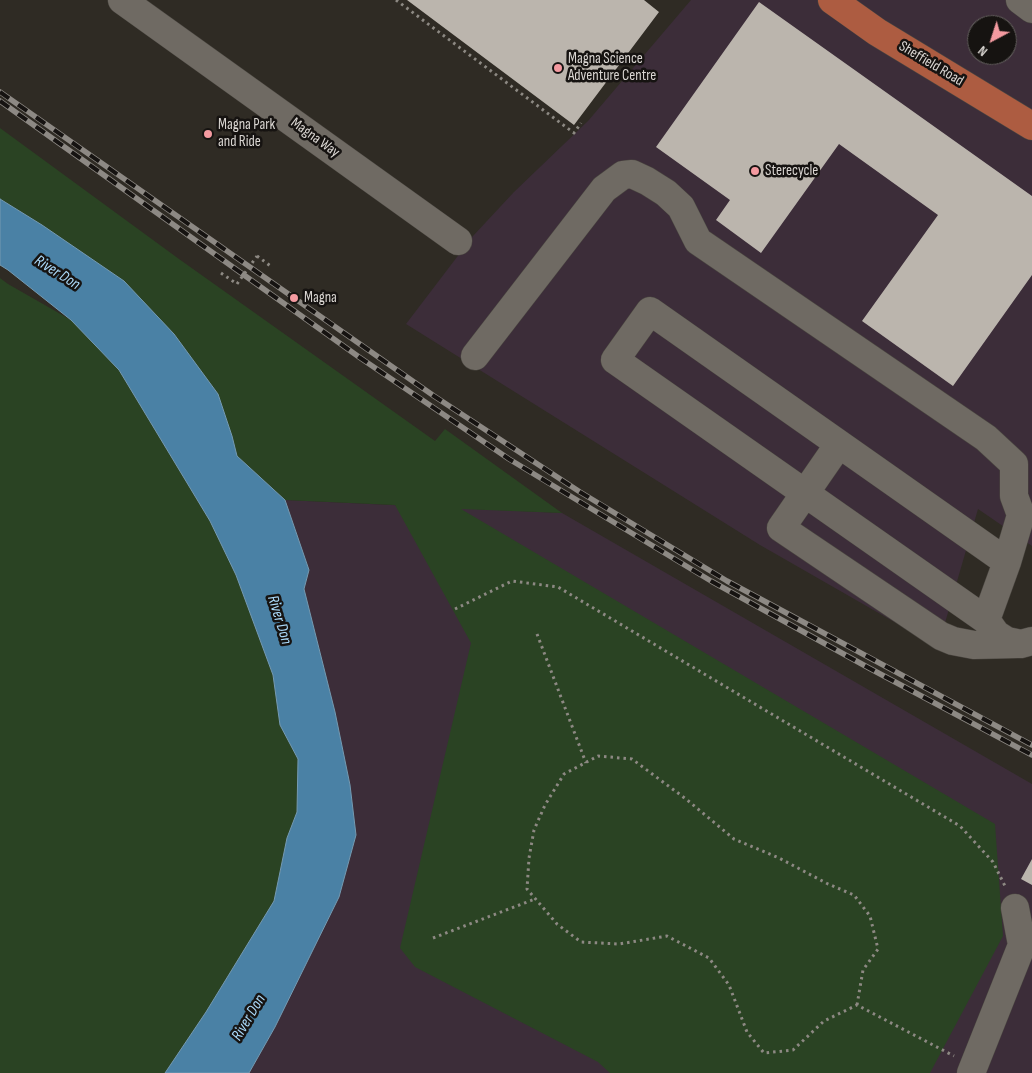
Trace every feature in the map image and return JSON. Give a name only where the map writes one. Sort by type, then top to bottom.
[{"type":"main road","name":"Sheffield Road","points":[[832,0],[877,32],[1032,126]]},
{"type":"street","name":"Magna Way","points":[[122,0],[458,241]]},
{"type":"street","points":[[1020,0],[1032,8]]},
{"type":"street","points":[[475,356],[604,189],[623,175],[632,174],[666,193],[681,207],[698,241],[986,438],[1014,464],[1014,496],[1020,515],[1008,562],[986,620]]},
{"type":"street","points":[[1008,562],[650,311],[615,360],[986,620],[996,634],[1007,641],[1026,642]]},
{"type":"street","points":[[839,444],[781,528],[941,636],[953,641],[974,645],[1026,642]]},
{"type":"street","points":[[973,1070],[1022,945],[1016,908]]},
{"type":"path","points":[[396,0],[574,133],[581,124]]},
{"type":"path","points":[[220,273],[237,284],[257,256],[272,267]]},
{"type":"path","points":[[456,609],[512,581],[558,587],[960,826],[993,862],[1016,908]]},
{"type":"path","points":[[537,634],[586,763]]},
{"type":"path","points":[[598,756],[632,759],[686,798],[734,839],[780,858],[828,884],[854,895],[870,916],[878,949],[863,970],[857,1005],[824,1021],[792,1050],[764,1053],[747,1032],[729,985],[709,958],[667,936],[619,944],[581,942],[556,924],[527,889],[529,858],[534,830],[545,805],[564,774],[598,756]]},
{"type":"path","points":[[433,938],[535,899]]},
{"type":"path","points":[[857,1005],[973,1070]]},
{"type":"shaded area","points":[[691,0],[1032,0],[1032,546],[978,509],[938,647],[760,545],[406,324],[473,236],[514,192],[588,121]]},
{"type":"shaded area","points":[[285,500],[562,513],[1032,784],[1032,1073],[249,1073],[275,1027],[339,897],[356,835],[350,785],[335,712],[304,589],[309,570]]},
{"type":"green space","points":[[0,128],[179,259],[435,441],[445,429],[562,513],[461,509],[995,824],[1003,936],[930,1073],[610,1073],[598,1062],[415,967],[400,948],[471,643],[395,505],[285,500],[237,456],[218,394],[174,334],[42,225],[0,199]]},
{"type":"green space","points":[[0,278],[71,320],[119,370],[210,521],[236,575],[273,675],[280,725],[298,759],[297,812],[287,838],[274,901],[206,1012],[165,1073],[0,1073]]},
{"type":"water","name":"River Don","points":[[0,199],[124,281],[174,334],[218,394],[237,456],[285,500],[309,570],[304,589],[335,712],[350,785],[356,835],[339,897],[275,1027],[249,1073],[165,1073],[206,1012],[274,901],[287,838],[297,812],[298,759],[280,725],[273,675],[236,575],[210,521],[119,370],[71,320],[0,265]]},
{"type":"building","name":"Magna Science Adventure Centre","points":[[407,0],[644,0],[659,12],[574,125]]},
{"type":"building","name":"Sterecycle","points":[[759,2],[1032,196],[1032,275],[953,386],[862,321],[938,215],[839,144],[761,253],[716,220],[730,200],[656,147]]},
{"type":"building","points":[[1032,859],[1032,885],[1021,879]]},
{"type":"railway","points":[[0,92],[434,396],[580,492],[727,581],[1032,745]]},
{"type":"railway","points":[[0,101],[359,357],[509,459],[711,581],[1032,755]]},
{"type":"place","name":"Magna Science Adventure Centre","points":[[558,68]]},
{"type":"place","name":"Magna Park and Ride","points":[[208,134]]},
{"type":"place","name":"Sterecycle","points":[[755,171]]},
{"type":"place","name":"Magna","points":[[294,298]]}]
